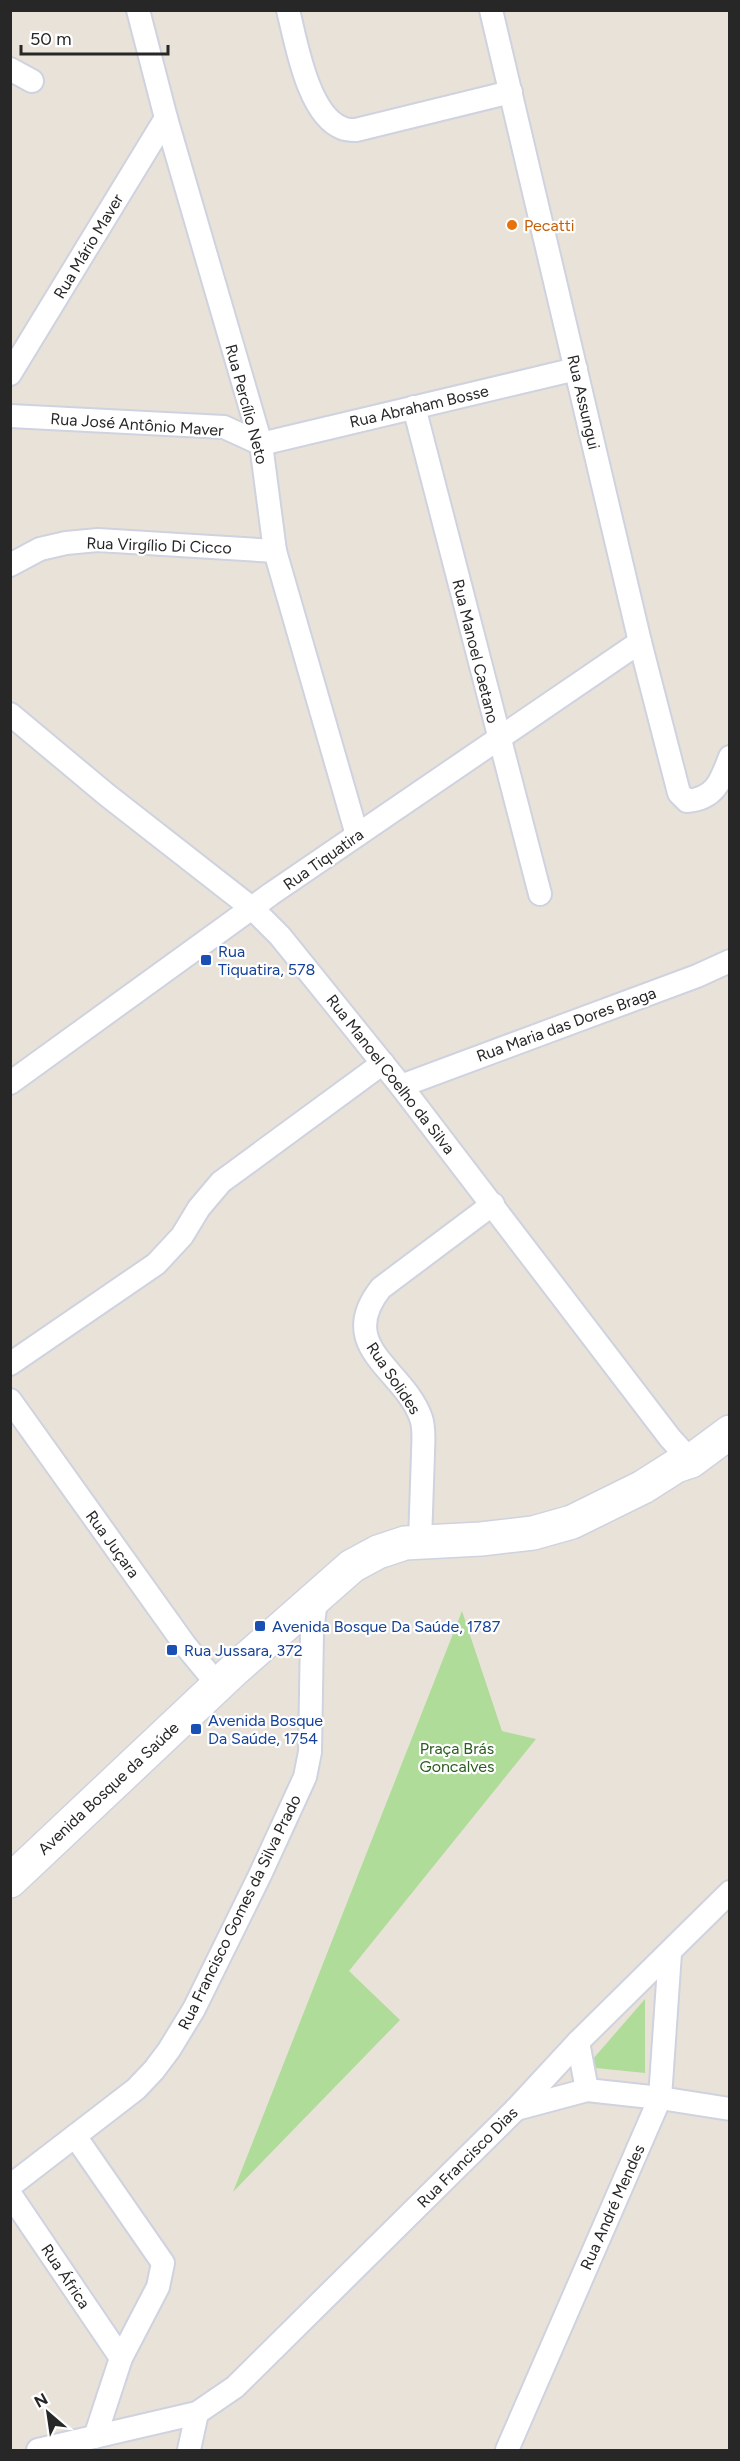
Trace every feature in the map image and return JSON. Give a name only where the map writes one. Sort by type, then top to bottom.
[{"type":"street","name":"Rua Percílio Neto","points":[[138,10],[166,118],[261,444],[275,550],[357,835]]},
{"type":"street","points":[[288,10],[311,90],[328,119],[342,128],[356,130],[511,92]]},
{"type":"street","name":"Rua Assungui","points":[[491,10],[640,642],[679,793],[687,801],[708,796],[720,783],[729,757]]},
{"type":"street","points":[[10,69],[32,81]]},
{"type":"street","name":"Rua Mário Maver","points":[[10,374],[166,118]]},
{"type":"street","name":"Rua Abraham Bosse","points":[[261,444],[576,369]]},
{"type":"street","name":"Rua Manoel Caetano","points":[[414,407],[540,894]]},
{"type":"street","name":"Rua José Antônio Maver","points":[[10,416],[224,427],[261,444]]},
{"type":"street","name":"Rua Virgílio Di Cicco","points":[[10,565],[40,549],[66,543],[98,540],[275,550]]},
{"type":"street","name":"Rua Tiquatira","points":[[10,1083],[357,835],[640,642]]},
{"type":"street","name":"Rua Manoel Coelho da Silva","points":[[10,714],[107,795],[253,909],[290,947],[493,1204],[683,1460]]},
{"type":"street","name":"Rua Maria das Dores Braga","points":[[401,1086],[697,976],[729,961]]},
{"type":"street","points":[[10,1364],[156,1264],[182,1236],[199,1208],[221,1182],[383,1063]]},
{"type":"street","name":"Rua Solides","points":[[420,1542],[422,1419],[370,1346],[364,1326],[365,1316],[381,1288],[493,1204]]},
{"type":"street","name":"Rua Juçara","points":[[10,1400],[185,1645],[218,1685]]},
{"type":"street","name":"Avenida Bosque da Saúde","points":[[683,1460],[729,1412]]},
{"type":"street","name":"Avenida Bosque da Saúde","points":[[10,1881],[218,1685],[352,1566],[378,1552],[420,1542],[481,1539],[533,1533],[572,1522],[643,1487],[729,1432]]},
{"type":"street","name":"Rua Francisco Gomes da Silva Prado","points":[[10,2186],[136,2089],[169,2050],[194,2009],[305,1777],[310,1752],[312,1632],[316,1600]]},
{"type":"street","points":[[10,1871],[53,1839]]},
{"type":"street","name":"Rua Francisco Dias","points":[[197,2413],[236,2387],[516,2109],[578,2042],[729,1892]]},
{"type":"street","name":"Rua André Mendes","points":[[507,2451],[660,2098],[670,1953]]},
{"type":"street","points":[[578,2042],[587,2090]]},
{"type":"street","points":[[516,2109],[587,2090],[729,2109]]},
{"type":"street","points":[[75,2136],[163,2263],[158,2288],[121,2358],[95,2437]]},
{"type":"street","name":"Rua África","points":[[10,2194],[121,2358]]},
{"type":"street","points":[[38,2451],[197,2413],[189,2451]]},
{"type":"green space","name":"Praça Brás Goncalves","points":[[462,1611],[502,1731],[536,1739],[349,1971],[400,2020],[233,2192]]},
{"type":"green space","points":[[645,1999],[645,2073],[586,2067]]},
{"type":"place","name":"Pecatti","points":[[512,225]]},
{"type":"place","name":"Rua Tiquatira, 578","points":[[206,960]]},
{"type":"place","name":"Avenida Bosque Da Saúde, 1787","points":[[260,1626]]},
{"type":"place","name":"Rua Jussara, 372","points":[[172,1650]]},
{"type":"place","name":"Avenida Bosque Da Saúde, 1754","points":[[196,1729]]}]
